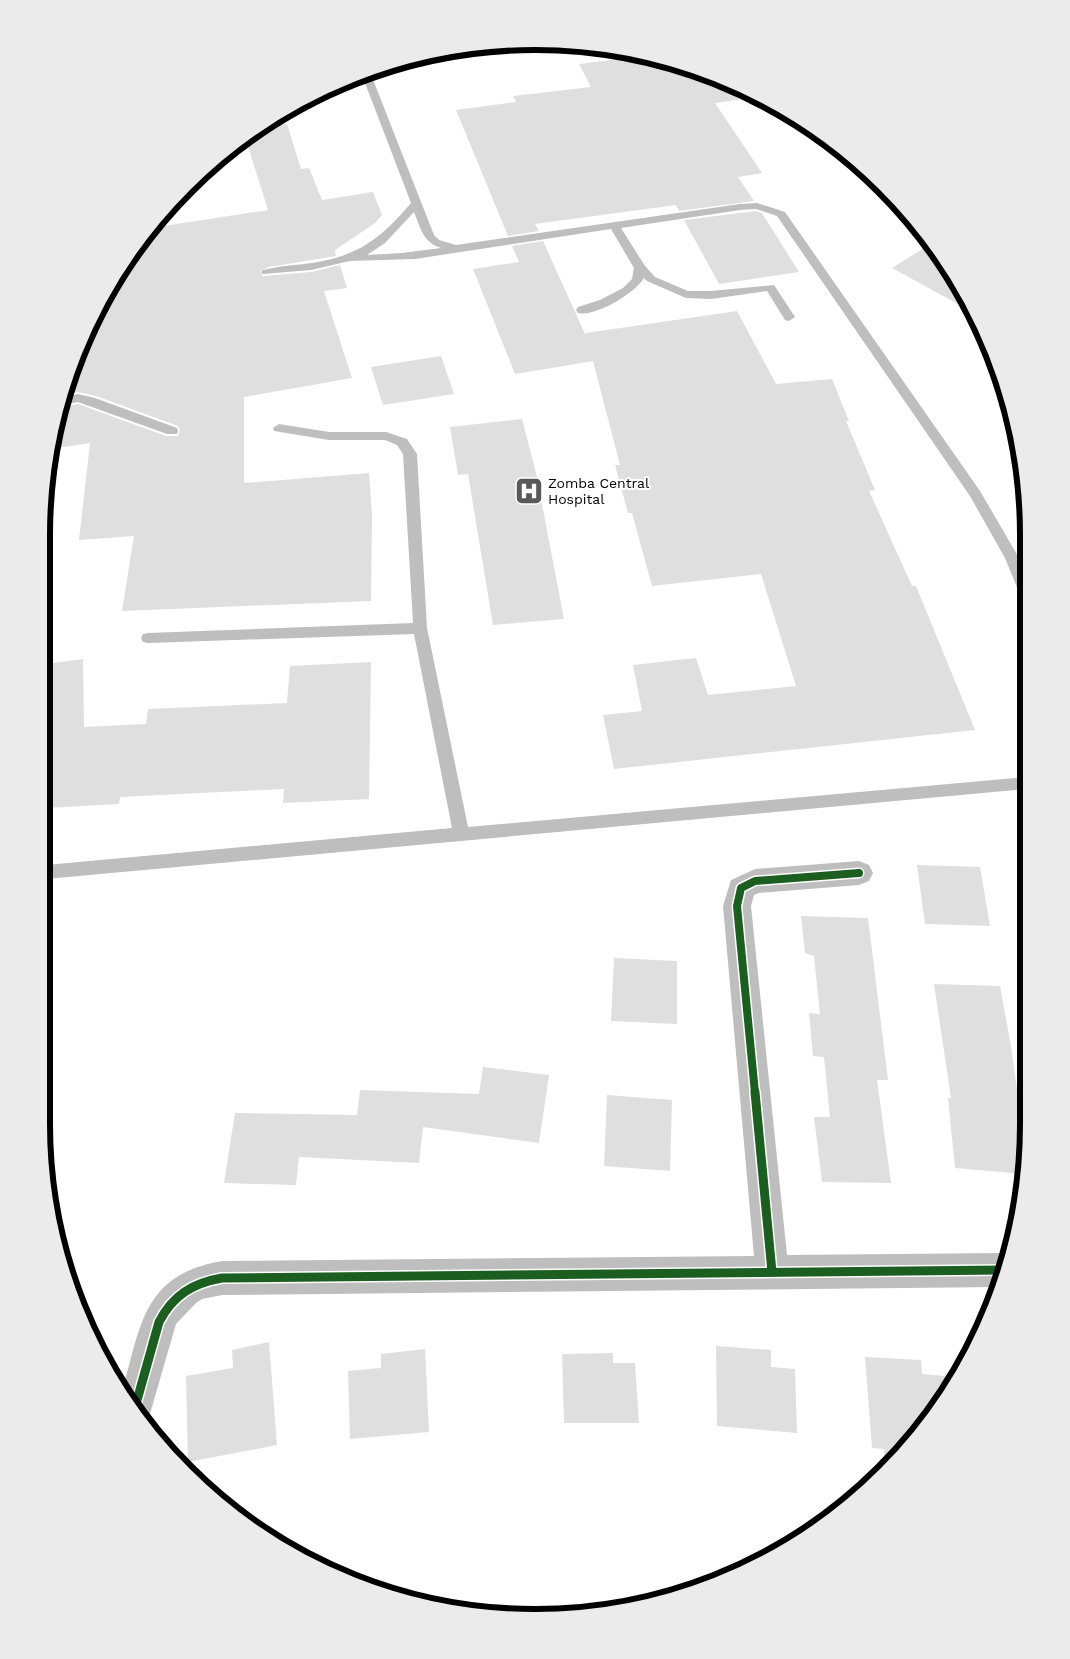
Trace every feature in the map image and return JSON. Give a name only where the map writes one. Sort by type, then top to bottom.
[{"type":"street","points":[[772,1272],[737,906],[741,888],[755,881],[859,873]]},
{"type":"street","points":[[137,1400],[164,1309],[176,1296],[190,1286],[206,1280],[222,1278],[997,1270]]},
{"type":"lane","points":[[368,80],[429,236],[435,242],[455,249]]},
{"type":"lane","points":[[267,272],[329,263],[356,256],[376,244],[398,225],[416,203]]},
{"type":"lane","points":[[349,258],[378,260],[402,258],[740,207],[757,206],[781,214],[975,494],[1012,558],[1020,578]]},
{"type":"lane","points":[[614,225],[640,268],[651,279],[686,294],[700,296],[770,287],[789,317]]},
{"type":"lane","points":[[582,310],[599,305],[626,290],[638,280],[640,268]]},
{"type":"lane","points":[[70,400],[78,398],[92,401],[172,431]]},
{"type":"lane","points":[[280,428],[328,436],[386,436],[402,442],[410,454],[420,628],[461,834]]},
{"type":"lane","points":[[148,638],[420,628]]},
{"type":"lane","points":[[50,872],[1020,784]]},
{"type":"building","points":[[630,59],[691,76],[747,99],[715,103],[762,173],[738,177],[754,201],[679,211],[676,205],[535,224],[539,231],[508,236],[456,110],[516,102],[513,96],[591,87],[579,64]]},
{"type":"building","points":[[287,124],[301,169],[309,168],[322,200],[373,192],[382,215],[375,223],[335,250],[336,256],[269,267],[260,271],[263,276],[311,272],[340,265],[347,288],[324,291],[352,378],[244,397],[244,483],[369,473],[372,514],[371,601],[122,611],[134,536],[79,540],[90,443],[58,448],[68,406],[78,404],[166,436],[178,436],[180,430],[178,426],[96,396],[78,392],[72,394],[76,379],[100,320],[115,292],[161,226],[268,210],[247,145],[277,125]]},
{"type":"building","points":[[756,211],[762,213],[799,272],[719,284],[684,220]]},
{"type":"building","points":[[543,241],[586,336],[586,333],[737,311],[776,384],[832,379],[849,421],[846,421],[875,490],[869,491],[912,586],[916,586],[975,730],[614,769],[603,715],[642,711],[633,665],[696,658],[708,695],[796,686],[761,574],[652,586],[632,513],[628,513],[615,465],[620,465],[593,361],[515,374],[473,269],[519,262],[512,246]]},
{"type":"building","points":[[925,247],[963,307],[892,268]]},
{"type":"building","points":[[441,356],[454,394],[383,405],[371,367]]},
{"type":"building","points":[[522,419],[536,473],[564,619],[493,625],[468,474],[458,475],[450,427]]},
{"type":"building","points":[[83,659],[84,727],[146,724],[148,709],[287,703],[290,666],[371,662],[369,799],[283,803],[284,789],[120,797],[119,804],[50,808],[50,663]]},
{"type":"building","points":[[917,865],[980,867],[990,926],[925,924]]},
{"type":"building","points":[[801,916],[868,918],[888,1080],[877,1080],[891,1183],[822,1182],[814,1117],[830,1117],[824,1057],[813,1056],[809,1013],[820,1014],[814,956],[805,953]]},
{"type":"building","points":[[614,958],[677,961],[677,1024],[611,1021]]},
{"type":"building","points":[[934,984],[1000,986],[1020,1111],[1017,1173],[955,1168],[948,1098],[951,1098]]},
{"type":"building","points":[[483,1067],[549,1075],[539,1143],[423,1127],[419,1163],[299,1157],[296,1185],[224,1183],[235,1113],[357,1115],[360,1090],[479,1094]]},
{"type":"building","points":[[607,1095],[672,1100],[670,1171],[604,1166]]},
{"type":"building","points":[[269,1342],[277,1445],[188,1462],[186,1376],[233,1368],[232,1350]]},
{"type":"building","points":[[716,1346],[771,1350],[771,1367],[795,1369],[797,1433],[717,1426]]},
{"type":"building","points":[[425,1349],[429,1432],[350,1439],[348,1371],[381,1368],[381,1354]]},
{"type":"building","points":[[613,1353],[613,1363],[635,1363],[639,1423],[564,1423],[562,1354]]},
{"type":"building","points":[[865,1357],[921,1360],[922,1374],[949,1376],[920,1419],[885,1460],[884,1449],[872,1448]]},
{"type":"cycle path","points":[[772,1272],[737,906],[741,888],[755,881],[859,873]]},
{"type":"cycle path","points":[[137,1400],[159,1322],[164,1312],[176,1297],[192,1286],[222,1278],[997,1270]]},
{"type":"place","name":"Zomba Central Hospital","points":[[529,491]]}]
